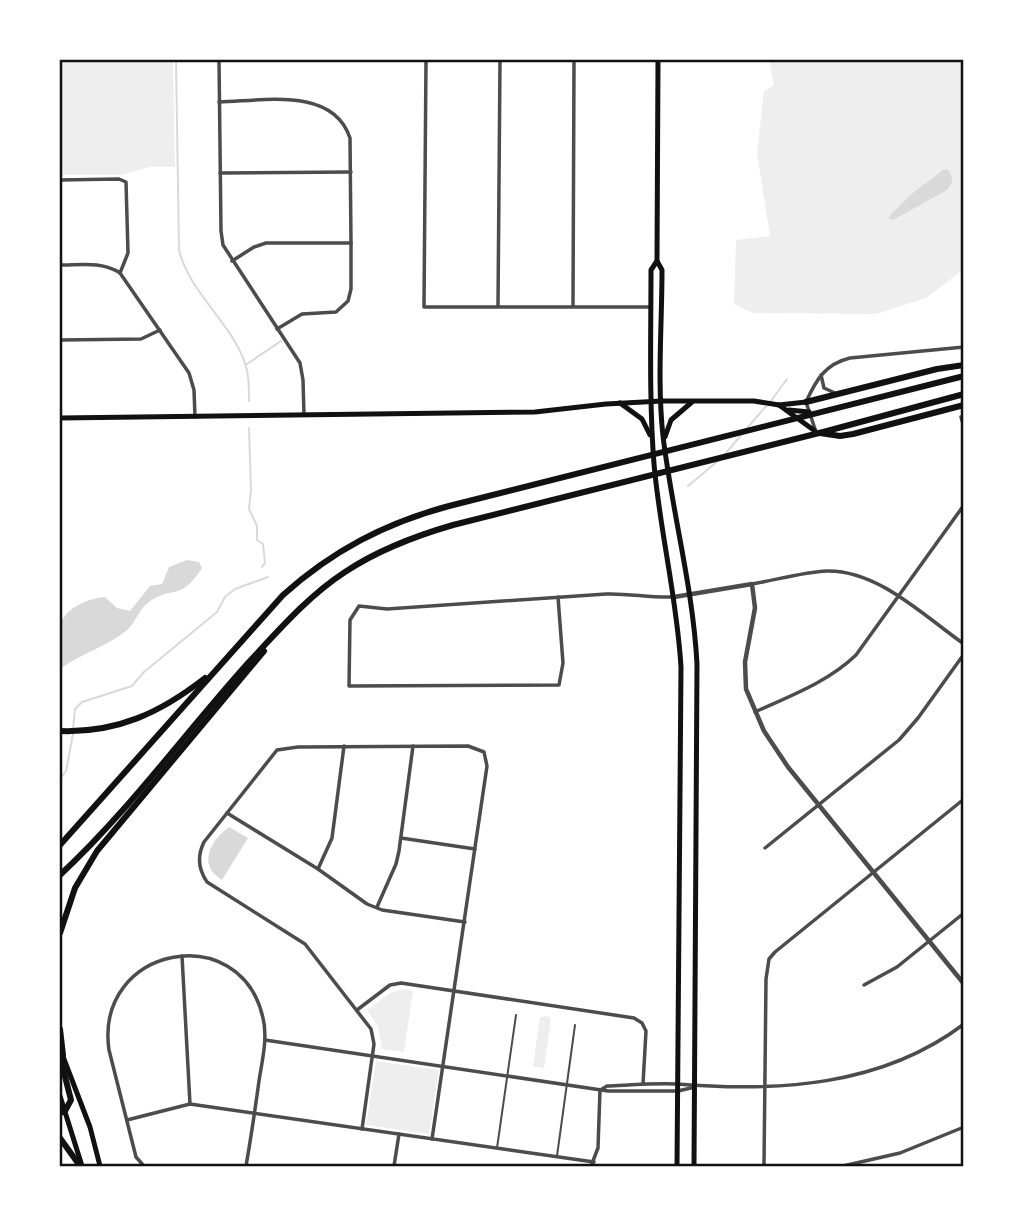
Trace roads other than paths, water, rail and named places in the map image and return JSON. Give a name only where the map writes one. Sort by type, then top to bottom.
[{"type":"highway","points":[[806,402],[964,365]]},
{"type":"highway","points":[[60,845],[283,595],[312,570],[355,541],[433,510],[964,376]]},
{"type":"highway","points":[[60,875],[106,828],[279,629],[338,577],[372,555],[453,525],[964,394]]},
{"type":"highway","points":[[815,431],[840,436],[853,434],[964,405]]},
{"type":"highway","points":[[60,933],[75,888],[97,851],[249,671],[279,629]]},
{"type":"highway","points":[[60,732],[115,726],[155,712],[215,671]]},
{"type":"highway","points":[[60,1029],[61,1056],[71,1100],[62,1112]]},
{"type":"highway","points":[[60,1138],[81,1167]]},
{"type":"main road","points":[[658,60],[657,261],[662,270],[664,440],[692,610],[697,664],[694,1167]]},
{"type":"main road","points":[[657,261],[651,270],[653,441],[681,667],[677,1167]]},
{"type":"main road","points":[[60,418],[535,412],[662,401],[754,401],[779,405],[806,402]]},
{"type":"main road","points":[[664,440],[671,420],[693,401]]},
{"type":"main road","points":[[620,403],[642,419],[653,441]]},
{"type":"main road","points":[[779,405],[815,431]]},
{"type":"main road","points":[[785,410],[809,412]]},
{"type":"main road","points":[[60,1048],[90,1127],[100,1167]]},
{"type":"main road","points":[[60,1096],[62,1112],[81,1167]]},
{"type":"street","points":[[219,60],[221,237],[232,261],[299,363],[303,380],[304,416]]},
{"type":"street","points":[[426,60],[424,307],[651,307]]},
{"type":"street","points":[[498,306],[500,60]]},
{"type":"street","points":[[572,307],[574,60]]},
{"type":"street","points":[[219,102],[307,101],[326,108],[344,124],[351,145],[351,289],[348,301],[337,312],[302,314],[277,329]]},
{"type":"street","points":[[344,124],[351,119]]},
{"type":"street","points":[[220,173],[351,172]]},
{"type":"street","points":[[60,180],[120,180],[126,183],[128,253],[120,273]]},
{"type":"street","points":[[232,261],[266,243],[351,243]]},
{"type":"street","points":[[60,265],[100,265],[111,267],[120,273],[192,380],[195,417]]},
{"type":"street","points":[[344,306],[350,313]]},
{"type":"street","points":[[60,340],[141,339],[160,330]]},
{"type":"street","points":[[815,431],[806,402],[821,375],[836,362],[849,358],[964,347]]},
{"type":"street","points":[[821,375],[824,388],[836,393]]},
{"type":"street","points":[[964,416],[961,417],[964,427]]},
{"type":"street","points":[[755,712],[823,680],[846,665],[856,655],[964,505]]},
{"type":"street","points":[[558,597],[563,663],[559,685],[349,686],[350,620],[359,606],[387,609],[558,597],[616,594],[674,597],[826,571],[872,579],[964,645]]},
{"type":"street","points":[[752,584],[755,608],[745,662],[746,689],[755,712],[779,755],[964,984]]},
{"type":"street","points":[[765,848],[899,740],[964,654]]},
{"type":"street","points":[[318,869],[332,838],[344,746]]},
{"type":"street","points":[[377,908],[396,864],[413,746]]},
{"type":"street","points":[[362,1129],[373,1033],[305,944],[214,887],[202,876],[198,862],[201,848],[277,750],[290,747],[468,746],[484,752],[487,766],[432,1139]]},
{"type":"street","points":[[764,1167],[769,960],[775,952],[964,799]]},
{"type":"street","points":[[226,813],[377,908],[465,922]]},
{"type":"street","points":[[401,838],[475,849]]},
{"type":"street","points":[[864,985],[897,967],[964,913]]},
{"type":"street","points":[[182,956],[190,1104]]},
{"type":"street","points":[[143,1166],[136,1157],[107,1041],[112,1007],[127,982],[142,970],[156,961],[182,956],[216,961],[245,982],[255,995],[262,1012],[265,1040],[246,1167]]},
{"type":"street","points":[[357,1010],[386,987],[395,984],[634,1018],[642,1023],[646,1036],[643,1084]]},
{"type":"street","points":[[265,1040],[617,1092],[818,1083],[875,1070],[929,1046],[964,1024]]},
{"type":"street","points":[[600,1090],[607,1086],[643,1084],[678,1088]]},
{"type":"street","points":[[127,1120],[190,1104],[592,1164],[599,1136],[600,1090]]},
{"type":"street","points":[[843,1167],[901,1153],[964,1127]]},
{"type":"street","points":[[394,1167],[399,1134]]},
{"type":"lane","points":[[497,1148],[516,1015]]},
{"type":"lane","points":[[557,1157],[575,1025]]},
{"type":"waterway","points":[[176,60],[179,250],[191,279],[228,331],[243,358],[248,374],[249,401]]},
{"type":"waterway","points":[[247,364],[281,341]]},
{"type":"waterway","points":[[771,401],[787,379]]},
{"type":"waterway","points":[[748,427],[767,405]]},
{"type":"waterway","points":[[249,428],[249,509],[257,526],[257,540],[263,544],[265,563],[262,567]]},
{"type":"waterway","points":[[725,454],[742,434]]},
{"type":"waterway","points":[[688,486],[719,460]]},
{"type":"waterway","points":[[73,729],[75,709],[82,702],[132,686],[144,672],[217,612],[225,597],[235,589],[268,577]]},
{"type":"waterway","points":[[60,779],[66,771],[73,734]]}]
